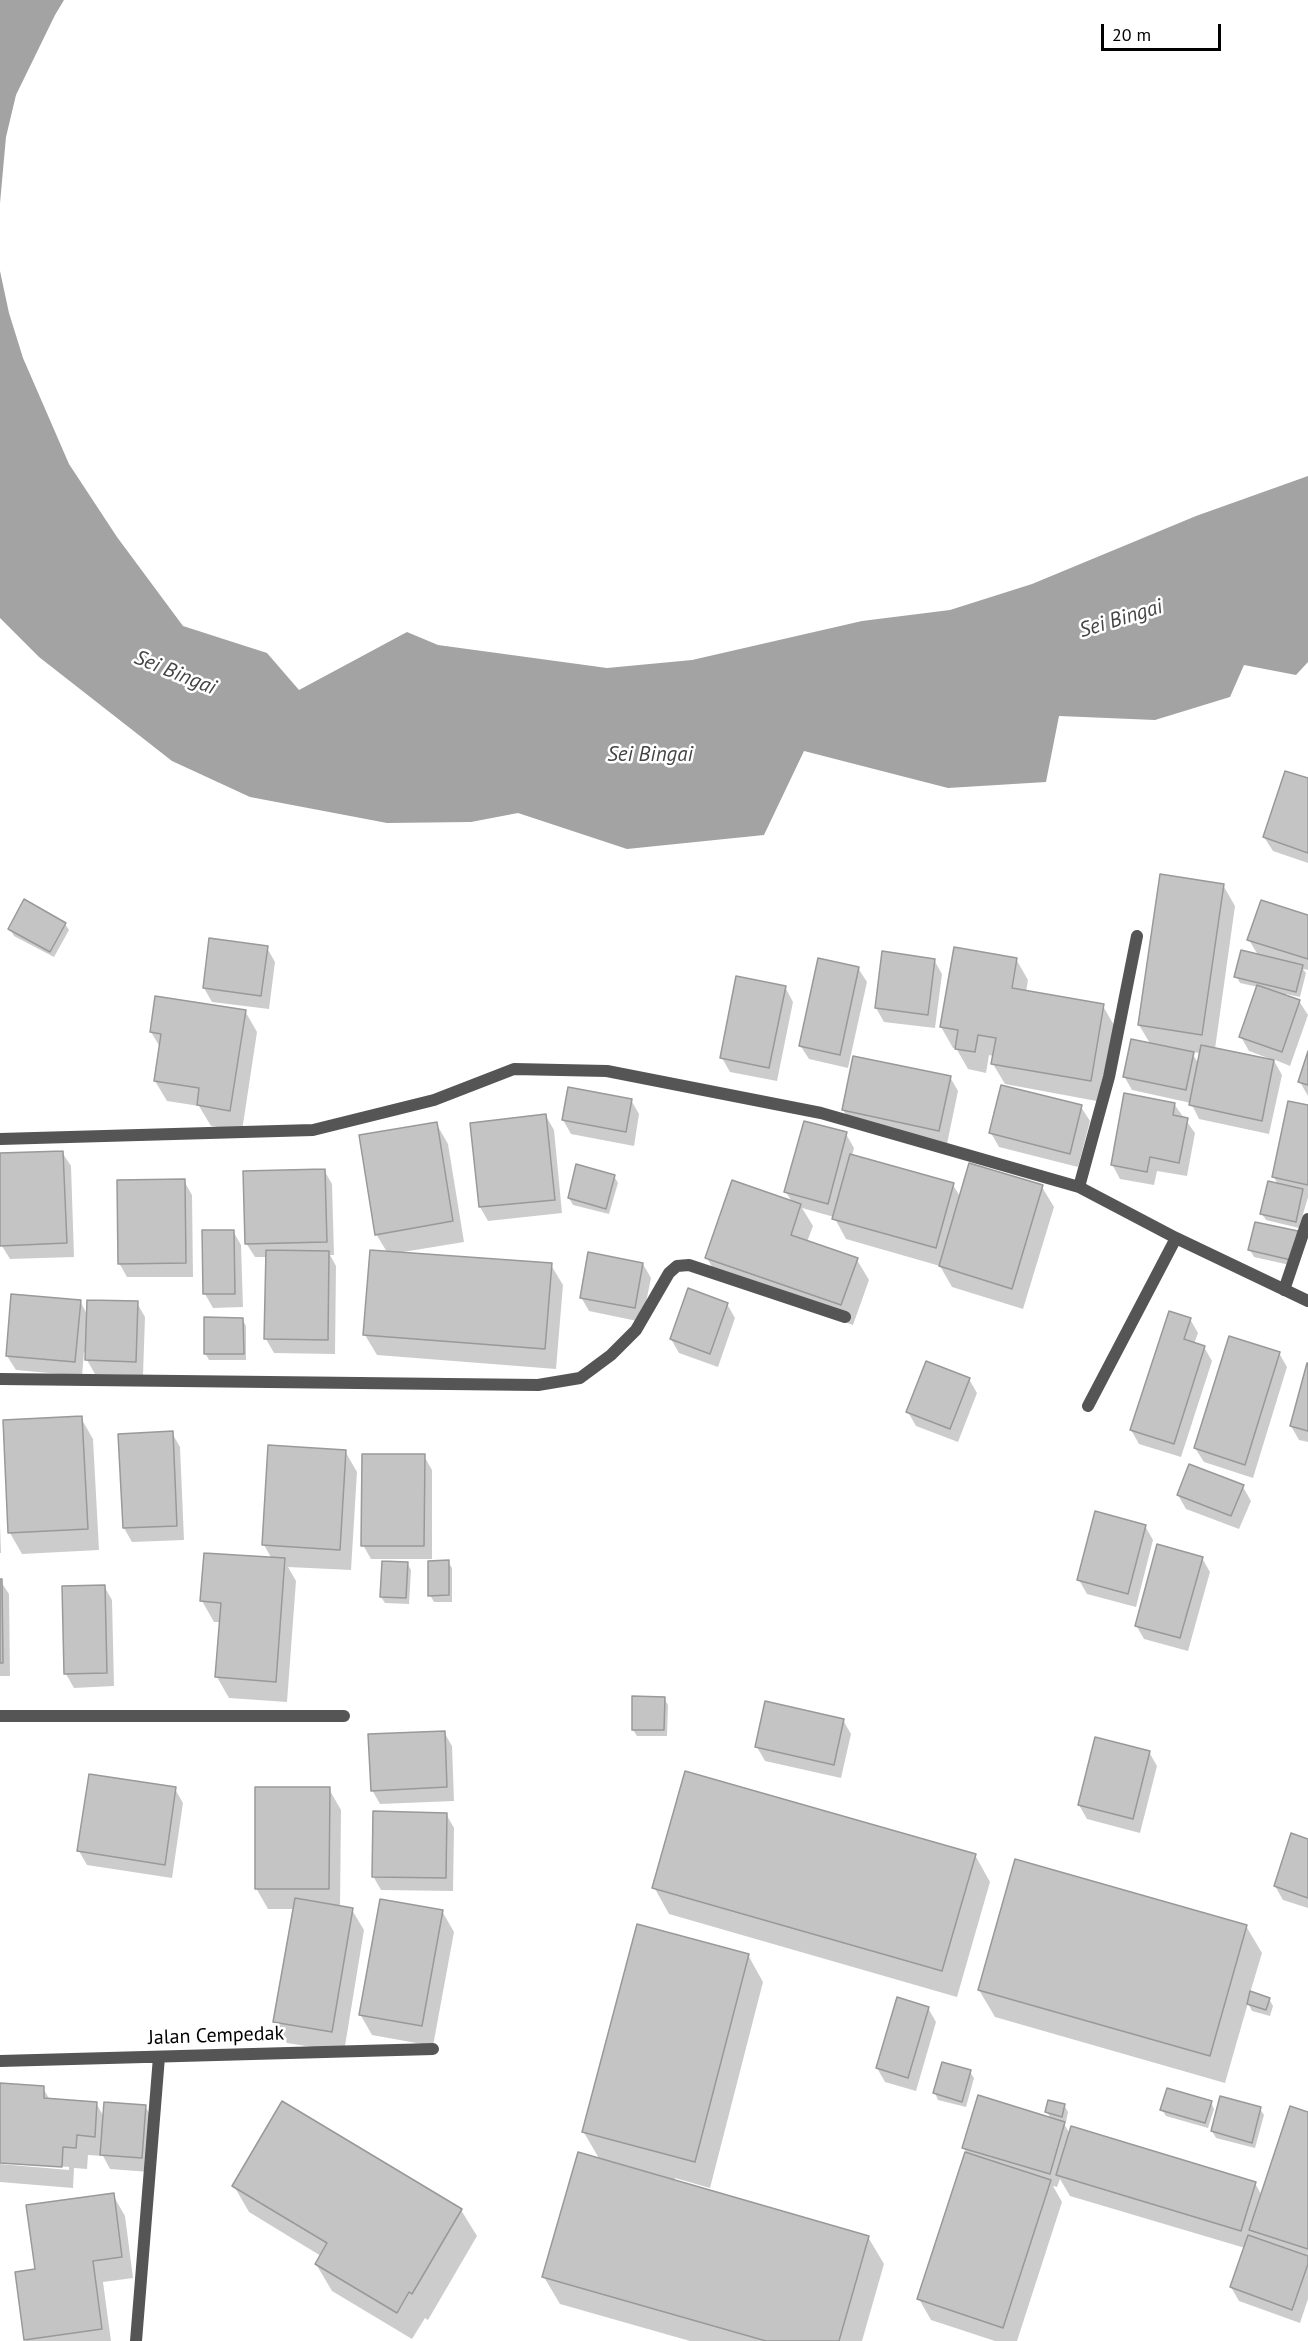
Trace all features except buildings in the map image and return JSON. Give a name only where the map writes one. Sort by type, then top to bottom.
[{"type":"street","points":[[1079,1187],[1109,1077],[1137,936]]},
{"type":"street","points":[[0,1139],[313,1130],[434,1100],[514,1069],[607,1071],[821,1113],[1079,1187],[1176,1238],[1308,1300]]},
{"type":"street","points":[[1284,1290],[1308,1219]]},
{"type":"street","points":[[1088,1406],[1176,1238]]},
{"type":"street","points":[[0,1379],[538,1385],[580,1378],[611,1355],[636,1330],[669,1273],[677,1266],[689,1265],[845,1317]]},
{"type":"street","points":[[0,1716],[344,1716]]},
{"type":"street","name":"Jalan Cempedak","points":[[0,2061],[433,2049]]},
{"type":"street","points":[[136,2341],[159,2058]]},
{"type":"water","points":[[0,0],[64,0],[16,95],[6,137],[0,203]]},
{"type":"water","name":"Sei Bingai","points":[[0,271],[9,313],[23,358],[69,464],[117,537],[183,626],[267,653],[299,690],[407,632],[438,645],[607,668],[692,660],[862,621],[950,610],[1032,584],[1196,516],[1308,476],[1308,662],[1296,675],[1244,665],[1230,697],[1155,720],[1059,716],[1046,782],[948,788],[804,751],[764,835],[627,849],[518,813],[471,822],[387,823],[250,797],[172,761],[39,657],[0,618]]}]
